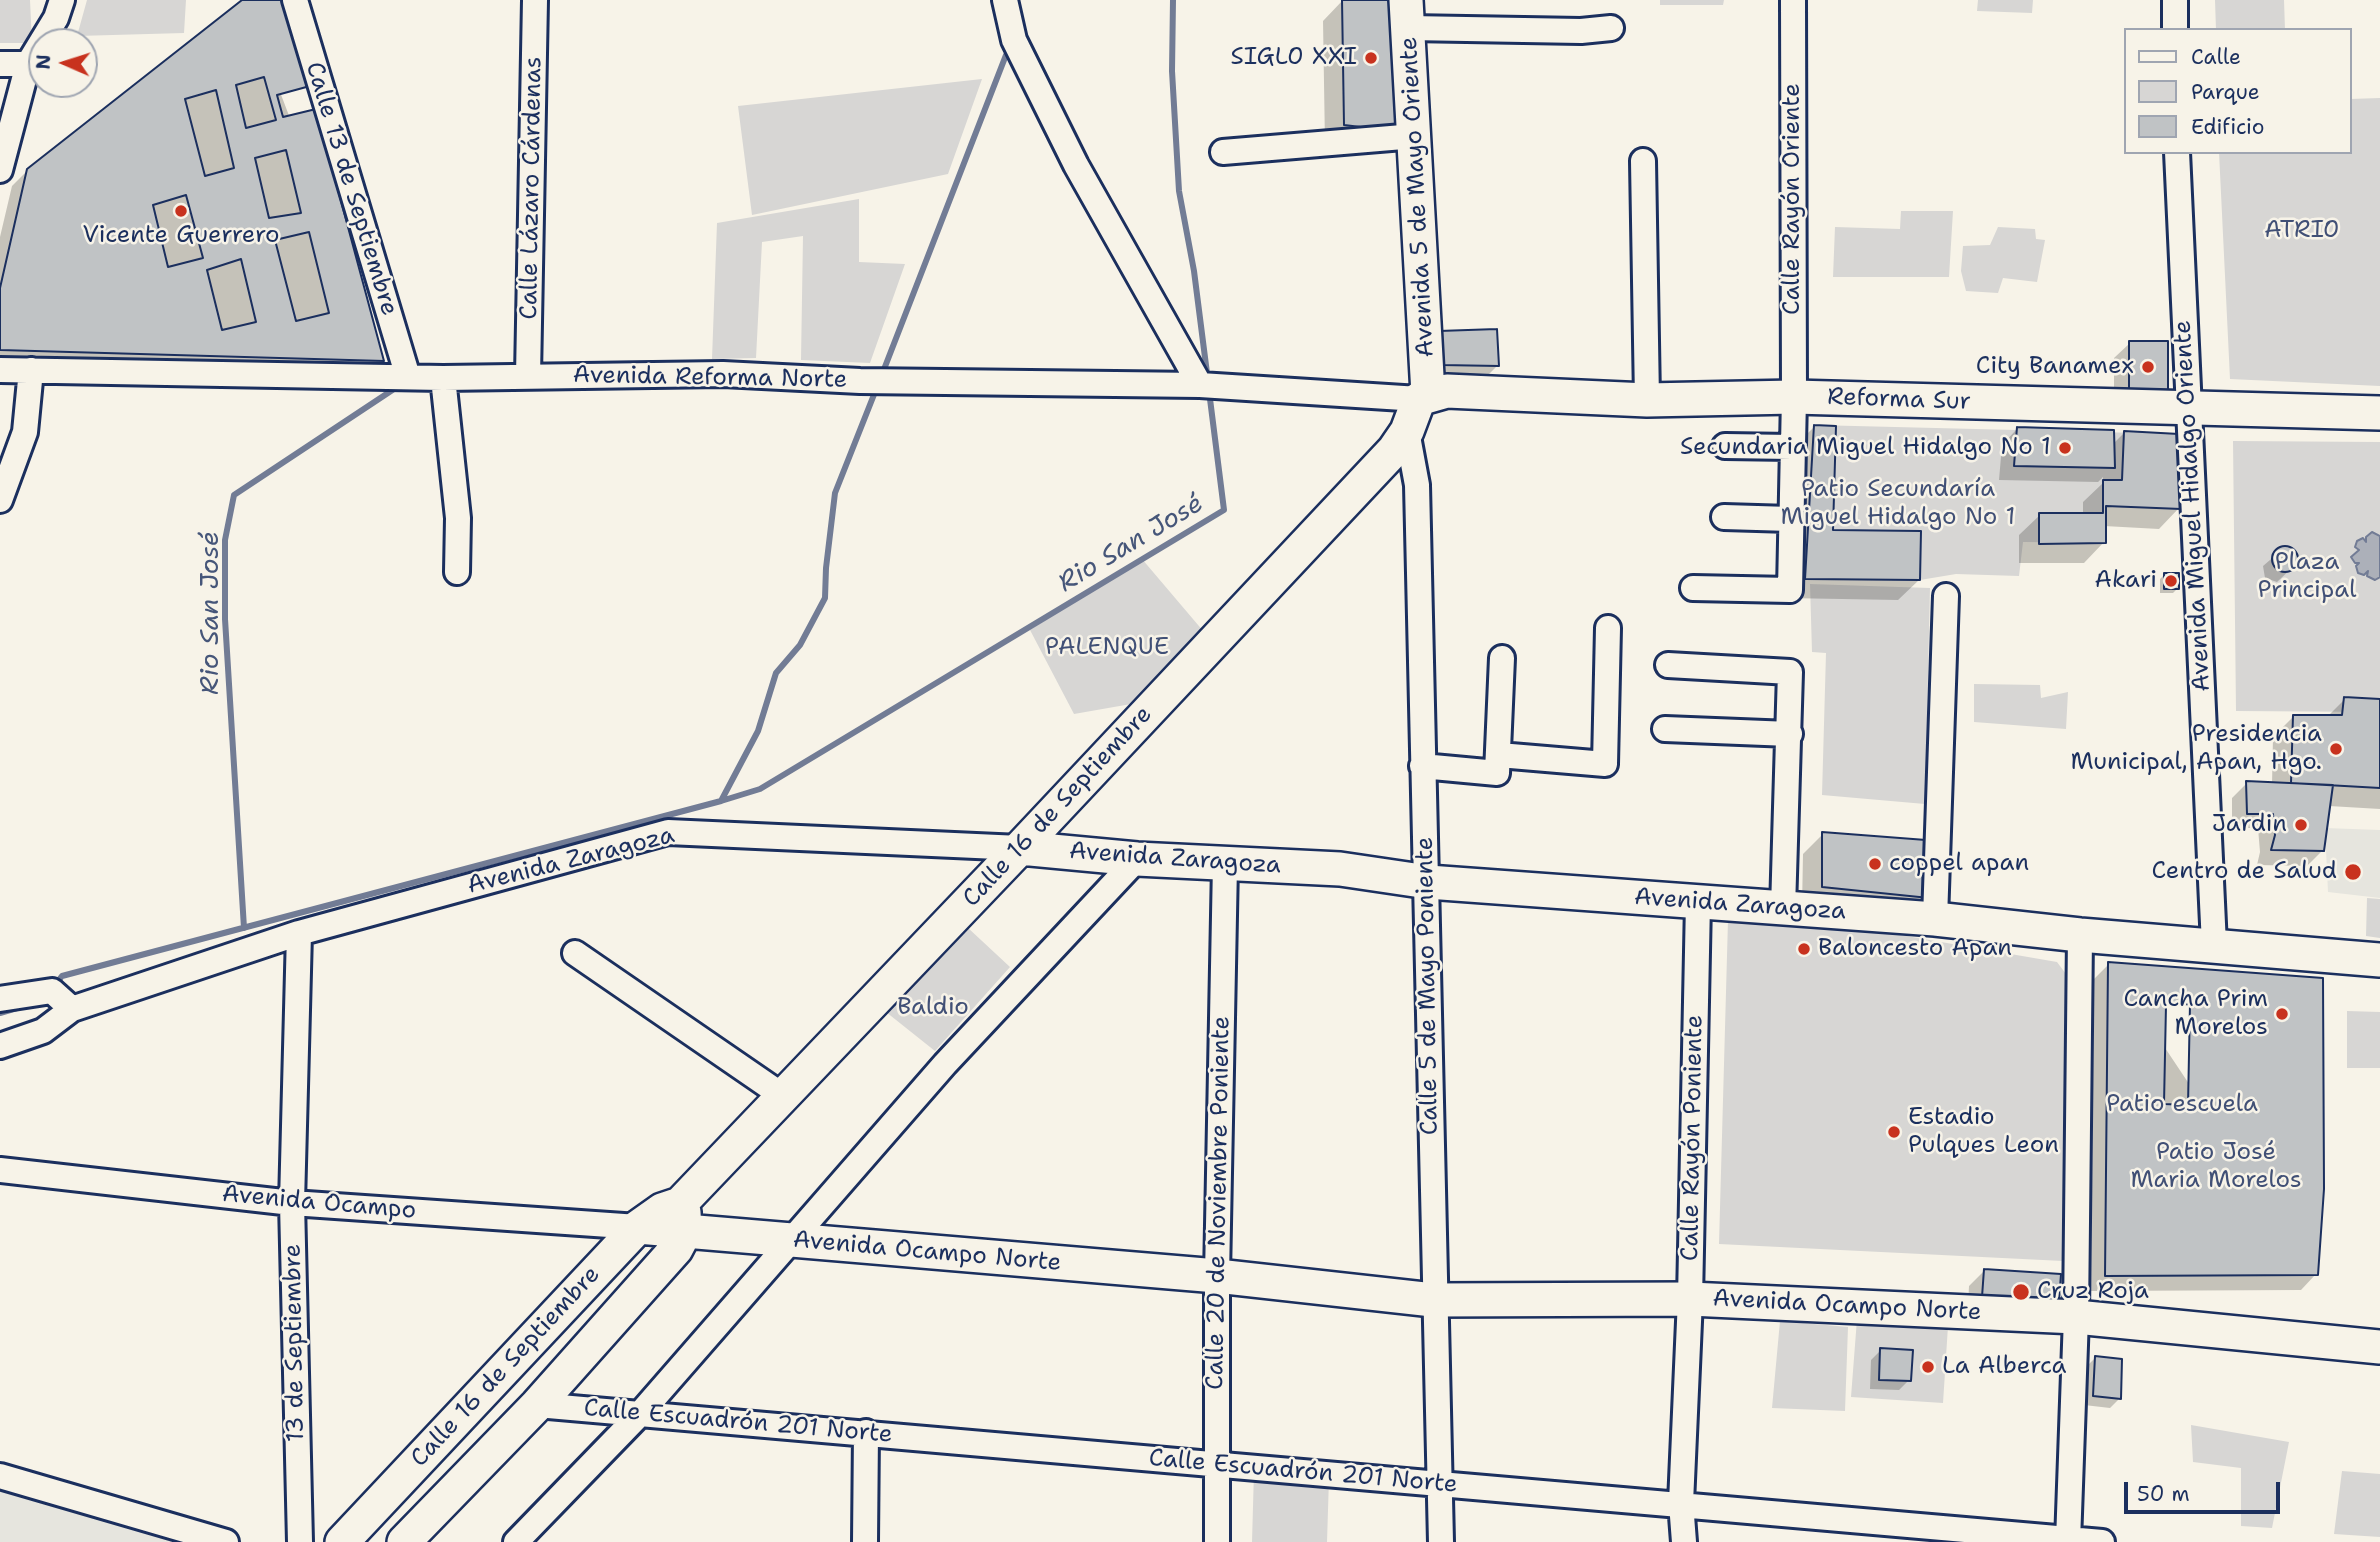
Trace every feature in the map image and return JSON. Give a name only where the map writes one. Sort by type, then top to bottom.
[{"type":"main road","name":"Avenida 5 de Mayo Oriente","points":[[1408,14],[1424,397]]},
{"type":"main road","name":"Reforma Sur","points":[[1424,397],[1447,391],[1647,400],[1794,397],[2380,413]]},
{"type":"main road","name":"Calle 16 de Septiembre","points":[[404,1542],[537,1405],[676,1250],[682,1218],[783,1097],[1394,450],[1424,397]]},
{"type":"main road","name":"Avenida Zaragoza","points":[[1020,848],[1137,859],[1340,869],[1428,882],[1935,919],[2080,935],[2214,944],[2380,960]]},
{"type":"main road","name":"Calle 16 de Septiembre","points":[[342,1542],[638,1227],[662,1210],[682,1218]]},
{"type":"main road","name":"Avenida Ocampo Norte","points":[[682,1218],[790,1241],[1217,1276]]},
{"type":"main road","points":[[1217,1276],[1433,1300],[1690,1299]]},
{"type":"main road","name":"Avenida Ocampo Norte","points":[[1690,1299],[2076,1317],[2380,1347]]},
{"type":"street","points":[[0,170],[27,64],[56,18],[62,0]]},
{"type":"street","name":"Calle 13 de Septiembre","points":[[295,0],[408,377]]},
{"type":"street","name":"Calle Lázaro Cárdenas","points":[[528,376],[535,0]]},
{"type":"street","points":[[1005,0],[1014,40],[1076,165],[1200,385]]},
{"type":"street","name":"Calle Rayón Oriente","points":[[1693,588],[1790,590],[1794,397],[1793,0]]},
{"type":"street","points":[[2175,0],[2175,28]]},
{"type":"street","points":[[1408,14],[1581,30],[1611,27]]},
{"type":"street","points":[[0,64],[27,64]]},
{"type":"street","points":[[1223,152],[1415,136]]},
{"type":"street","name":"Avenida Miguel Hidalgo Oriente","points":[[2177,154],[2214,944]]},
{"type":"street","points":[[1643,161],[1647,400]]},
{"type":"street","name":"Avenida Reforma Norte","points":[[0,370],[443,378],[723,374],[860,381],[1200,385],[1424,397]]},
{"type":"street","points":[[0,500],[25,432],[32,370]]},
{"type":"street","points":[[443,378],[458,518],[457,572]]},
{"type":"street","name":"Calle 5 de Mayo Poniente","points":[[1407,431],[1417,485],[1428,882],[1433,1300],[1441,1542]]},
{"type":"street","points":[[1725,446],[1792,447]]},
{"type":"street","points":[[1724,517],[1790,519]]},
{"type":"street","points":[[1935,919],[1947,596]]},
{"type":"street","points":[[1499,755],[1605,764],[1608,628]]},
{"type":"street","points":[[1423,766],[1497,773],[1502,658]]},
{"type":"street","points":[[1668,664],[1790,672],[1783,909]]},
{"type":"street","points":[[1665,729],[1790,734]]},
{"type":"street","name":"Avenida Zaragoza","points":[[0,1046],[43,1031],[72,1009],[299,933],[668,832],[1020,848]]},
{"type":"street","points":[[516,1542],[639,1415],[945,1064],[1137,859]]},
{"type":"street","name":"Calle 20 de Noviembre Poniente","points":[[1217,1542],[1217,1276],[1225,864]]},
{"type":"street","name":"Calle Rayón Poniente","points":[[1684,1542],[1681,1503],[1690,1299],[1698,902]]},
{"type":"street","name":"13 de Septiembre","points":[[299,933],[292,1203],[300,1542]]},
{"type":"street","points":[[2068,1540],[2076,1317],[2080,935]]},
{"type":"street","points":[[575,953],[783,1097]]},
{"type":"street","points":[[0,999],[52,991],[72,1009]]},
{"type":"street","name":"Avenida Ocampo","points":[[0,1170],[292,1203],[638,1227]]},
{"type":"street","name":"Calle Escuadrón 201 Norte","points":[[537,1405],[866,1432],[1216,1466],[1681,1503],[2102,1542]]},
{"type":"street","points":[[865,1542],[866,1432]]},
{"type":"street","points":[[0,1476],[226,1542]]},
{"type":"shaded area","points":[[2372,532],[2380,536],[2380,577],[2375,580],[2367,576],[2368,571],[2364,575],[2358,573],[2356,566],[2359,563],[2355,563],[2351,557],[2359,550],[2355,547],[2357,541],[2363,538],[2366,542],[2366,537]]},
{"type":"shaded area","name":"Centro de Salud","points":[[2325,828],[2380,830],[2380,898],[2328,892]]},
{"type":"shaded area","points":[[0,1486],[193,1542],[0,1542]]},
{"type":"green space","points":[[0,0],[30,0],[31,28],[28,28],[28,43],[0,43]]},
{"type":"green space","points":[[87,0],[186,0],[184,33],[98,35],[98,28],[79,28]]},
{"type":"green space","points":[[1660,0],[1724,0],[1723,5],[1660,5]]},
{"type":"green space","points":[[1978,0],[2033,0],[2032,13],[1977,11]]},
{"type":"green space","points":[[2215,0],[2284,0],[2285,28],[2216,28]]},
{"type":"green space","points":[[982,79],[948,174],[752,215],[738,106]]},
{"type":"green space","name":"ATRI0","points":[[2380,98],[2380,386],[2230,379],[2219,154],[2352,154],[2352,99]]},
{"type":"green space","points":[[859,199],[859,262],[905,264],[870,363],[801,360],[803,236],[762,242],[756,358],[712,359],[717,223]]},
{"type":"green space","points":[[1901,211],[1953,211],[1949,277],[1833,277],[1835,227],[1900,229]]},
{"type":"green space","points":[[1998,227],[2035,229],[2036,239],[2045,240],[2037,282],[2003,278],[1998,293],[1966,291],[1961,271],[1963,246],[1990,245]]},
{"type":"green space","name":"Patio Secundaría Miguel Hidalgo No 1","points":[[1814,425],[2179,434],[2181,509],[2106,506],[2103,513],[2106,543],[2023,542],[2019,576],[1956,574],[1920,580],[1805,579]]},
{"type":"green space","name":"Plaza Principal","points":[[2233,441],[2380,442],[2380,712],[2236,711]]},
{"type":"green space","name":"PALENQUE","points":[[1142,559],[1204,632],[1131,704],[1074,714],[1030,630]]},
{"type":"green space","points":[[1810,584],[1930,588],[1925,804],[1822,795],[1826,653],[1812,652]]},
{"type":"green space","points":[[1974,684],[2040,685],[2041,698],[2068,692],[2066,729],[1974,722]]},
{"type":"green space","points":[[2367,898],[2380,899],[2380,938],[2366,936]]},
{"type":"green space","name":"Estadio Pulques Leon","points":[[1728,920],[1883,932],[2057,962],[2069,978],[2063,1261],[1719,1244]]},
{"type":"green space","name":"Baldio","points":[[967,927],[1010,967],[935,1051],[886,1012]]},
{"type":"green space","points":[[2347,1011],[2380,1012],[2380,1068],[2347,1068]]},
{"type":"green space","name":"La Alberca","points":[[1857,1319],[1948,1326],[1943,1403],[1851,1397]]},
{"type":"green space","points":[[1780,1321],[1848,1327],[1845,1411],[1772,1408]]},
{"type":"green space","points":[[2191,1425],[2289,1442],[2272,1528],[2241,1526],[2241,1468],[2193,1462]]},
{"type":"green space","points":[[1254,1471],[1329,1478],[1327,1542],[1252,1542]]},
{"type":"green space","points":[[2342,1471],[2380,1474],[2380,1537],[2334,1534]]},
{"type":"building","name":"Vicente Guerrero","points":[[242,0],[287,0],[384,361],[0,350],[0,288],[27,169]]},
{"type":"building","name":"SIGL0 XXI","points":[[1342,0],[1394,0],[1404,117],[1386,130],[1344,125]]},
{"type":"building","points":[[264,77],[276,120],[246,128],[236,85]]},
{"type":"building","points":[[310,86],[316,109],[283,117],[277,95]]},
{"type":"building","points":[[216,90],[234,168],[205,176],[185,99]]},
{"type":"building","points":[[286,150],[301,213],[269,218],[255,158]]},
{"type":"building","points":[[186,195],[203,258],[168,267],[153,205]]},
{"type":"building","points":[[309,232],[329,313],[296,321],[275,240]]},
{"type":"building","points":[[241,259],[256,322],[222,330],[207,270]]},
{"type":"building","points":[[1497,329],[1499,366],[1441,365],[1439,331]]},
{"type":"building","name":"City Banamex","points":[[2129,341],[2168,341],[2168,394],[2129,394]]},
{"type":"building","points":[[1814,425],[1836,426],[1833,530],[1921,531],[1920,580],[1805,579]]},
{"type":"building","name":"Secundaria Miguel Hidalgo No 1","points":[[2017,427],[2114,430],[2115,468],[2014,466]]},
{"type":"building","points":[[2124,431],[2179,434],[2181,509],[2106,506],[2106,543],[2039,544],[2039,513],[2103,513],[2103,480],[2122,480]]},
{"type":"building","points":[[2285,546],[2295,549],[2298,559],[2295,569],[2285,572],[2275,569],[2272,559],[2275,549]]},
{"type":"building","name":"Akari","points":[[2164,573],[2179,573],[2179,589],[2164,589]]},
{"type":"building","name":"Presidencia Municipal, Apan, Hgo.","points":[[2344,697],[2380,699],[2380,788],[2291,783],[2293,715],[2342,715]]},
{"type":"building","name":"Jardin","points":[[2246,781],[2333,785],[2324,851],[2271,850],[2275,835],[2273,814],[2247,814]]},
{"type":"building","name":"coppel apan","points":[[1822,832],[1926,840],[1929,898],[1822,887]]},
{"type":"building","name":"Patio José Maria Morelos","points":[[2108,962],[2323,978],[2324,1189],[2318,1275],[2105,1276]]},
{"type":"building","points":[[2190,1004],[2188,1105],[2164,1104],[2166,1005]]},
{"type":"building","name":"Cruz Roja","points":[[1984,1269],[2061,1274],[2058,1315],[1981,1311]]},
{"type":"building","name":"La Alberca","points":[[1880,1348],[1913,1350],[1911,1381],[1879,1380]]},
{"type":"building","points":[[2095,1356],[2122,1359],[2121,1399],[2093,1396]]},
{"type":"waterway","name":"Rio San José","points":[[1173,0],[1172,71],[1179,191],[1194,271],[1208,381]]},
{"type":"waterway","name":"Rio San José","points":[[881,377],[1006,55]]},
{"type":"waterway","name":"Rio San José","points":[[244,928],[225,619],[225,540],[234,495],[397,387]]},
{"type":"waterway","name":"Rio San José","points":[[55,985],[62,976],[721,801],[758,731],[776,673],[800,645],[825,598],[835,493],[877,387]]},
{"type":"waterway","name":"Rio San José","points":[[721,801],[760,789],[1224,510],[1209,391]]},
{"type":"waterway","name":"Rio San José","points":[[0,1013],[17,1008]]},
{"type":"place","name":"SIGL0 XXI","points":[[1371,58]]},
{"type":"place","name":"Vicente Guerrero","points":[[181,211]]},
{"type":"place","name":"City Banamex","points":[[2148,367]]},
{"type":"place","name":"Secundaria Miguel Hidalgo No 1","points":[[2065,448]]},
{"type":"place","name":"Akari","points":[[2171,581]]},
{"type":"place","name":"Presidencia Municipal, Apan, Hgo.","points":[[2336,749]]},
{"type":"place","name":"Jardin","points":[[2301,825]]},
{"type":"place","name":"coppel apan","points":[[1875,864]]},
{"type":"place","name":"Centro de Salud","points":[[2353,872]]},
{"type":"place","name":"Baloncesto Apan","points":[[1804,949]]},
{"type":"place","name":"Cancha Prim Morelos","points":[[2282,1014]]},
{"type":"place","name":"Estadio Pulques Leon","points":[[1894,1132]]},
{"type":"place","name":"Cruz Roja","points":[[2021,1292]]},
{"type":"place","name":"La Alberca","points":[[1928,1367]]},
{"type":"park label","name":"Patio escuela","points":[[2182,1105]]}]
